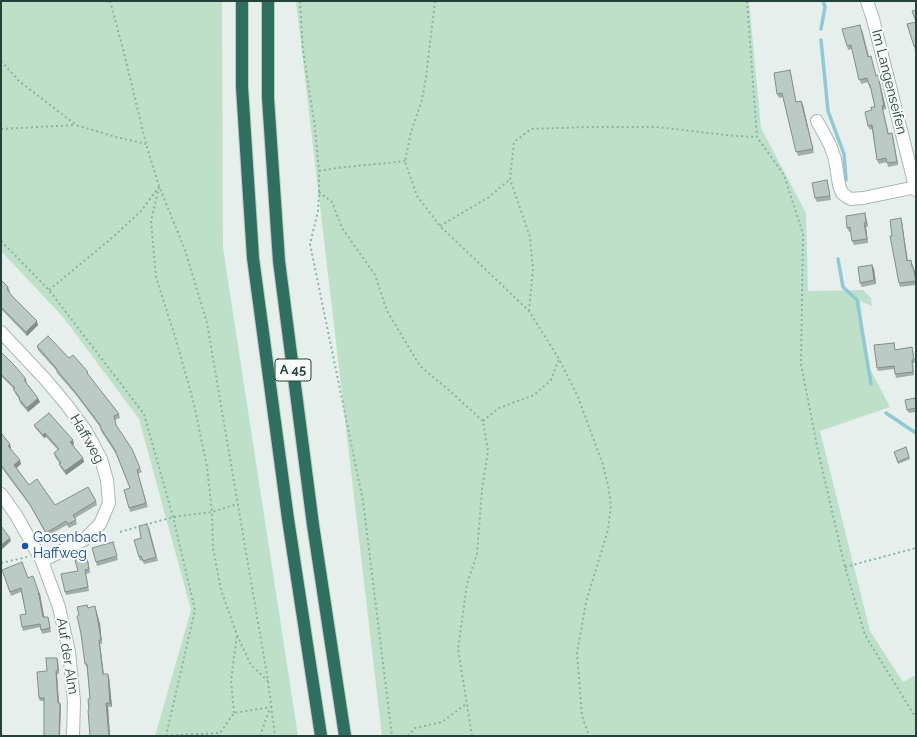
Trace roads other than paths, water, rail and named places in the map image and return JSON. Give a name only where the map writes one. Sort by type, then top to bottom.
[{"type":"highway","name":"A 45","points":[[242,1],[242,87],[253,258],[288,519],[321,736]]},
{"type":"highway","name":"A 45","points":[[268,1],[268,98],[279,261],[313,525],[345,736]]},
{"type":"street","name":"Im Langenseifen","points":[[817,120],[830,145],[835,159],[839,185],[842,193],[847,198],[863,198],[916,189],[873,19],[867,1]]},
{"type":"street","name":"Haffweg","points":[[1,332],[45,379],[86,431],[101,459],[107,480],[109,504],[100,524],[85,539],[42,561]]},
{"type":"street","name":"Auf der Alm","points":[[1,494],[16,515],[42,561],[59,608],[69,652],[74,701],[72,736]]},
{"type":"waterway","points":[[821,29],[825,7],[823,1]]},
{"type":"waterway","points":[[821,40],[828,111],[844,154],[846,180]]},
{"type":"waterway","points":[[838,259],[843,287],[857,300],[871,384]]},
{"type":"waterway","points":[[886,413],[916,433]]},
{"type":"place","name":"Gosenbach Haffweg","points":[[25,546]]}]
